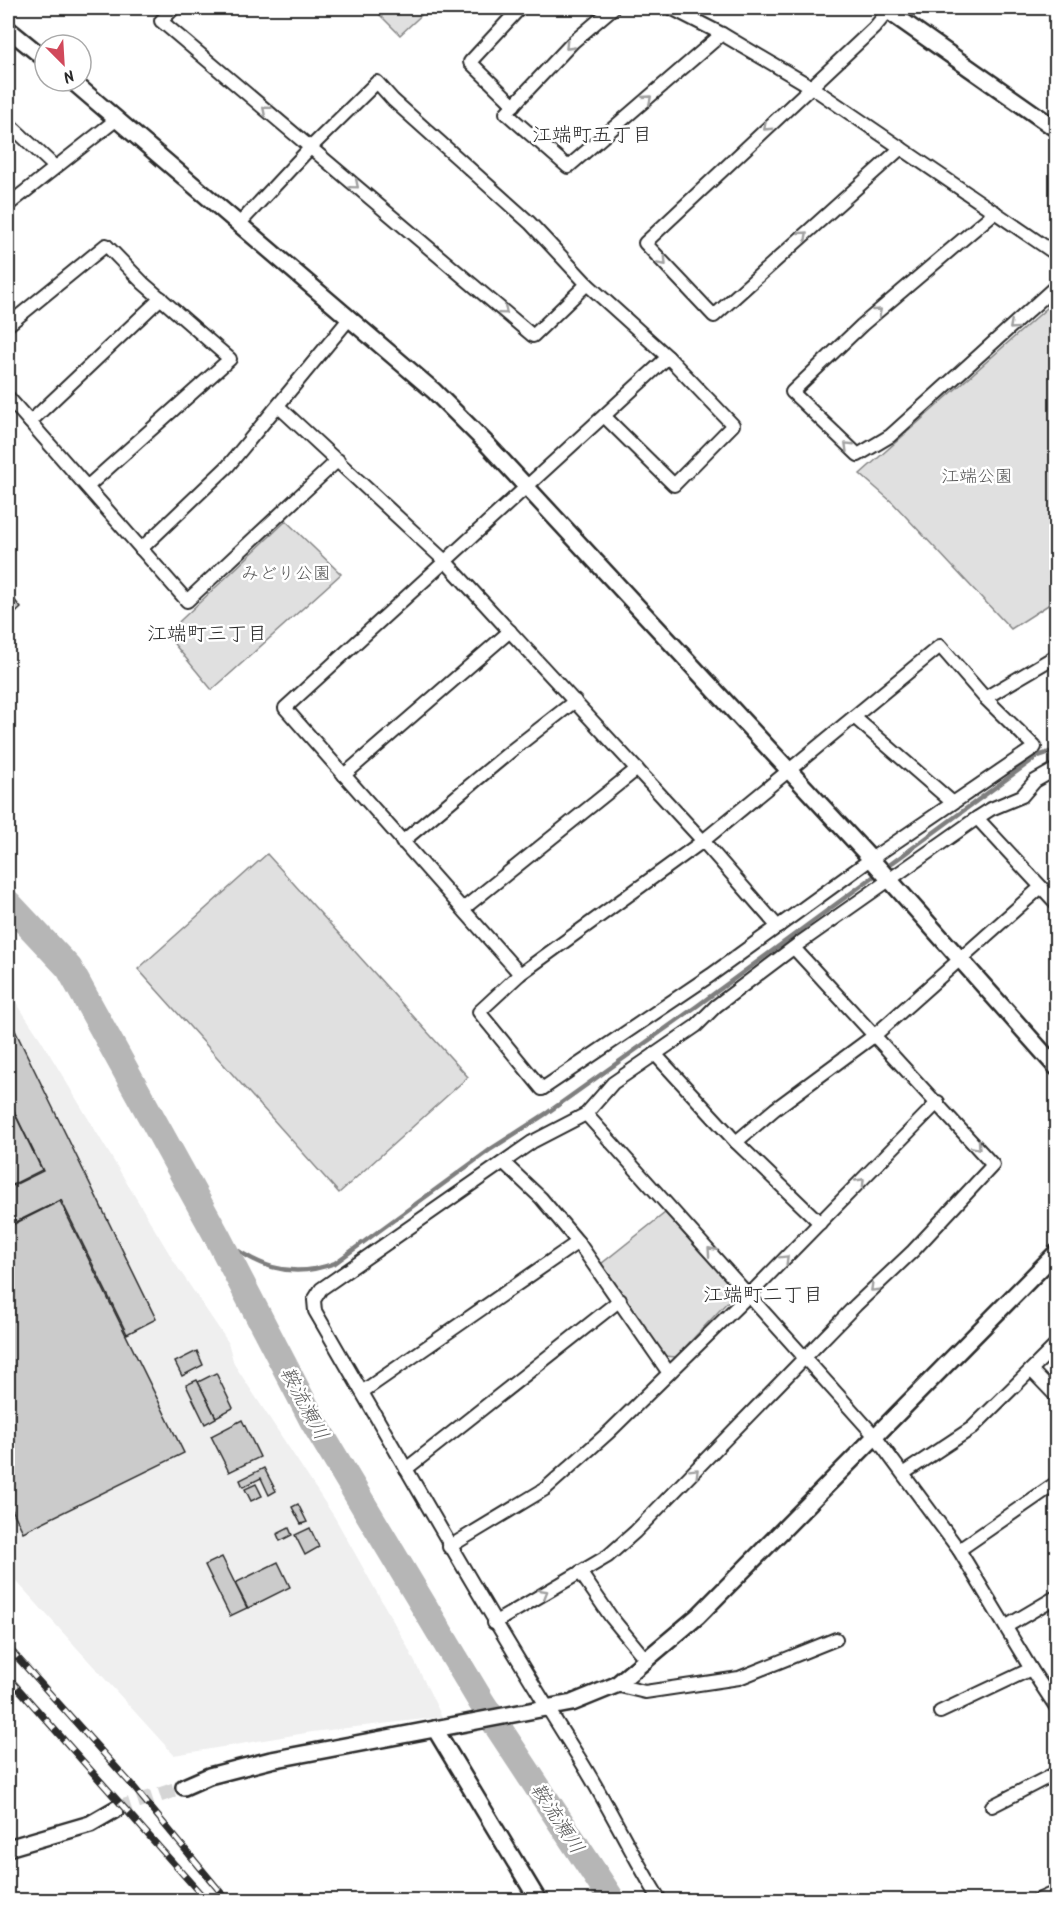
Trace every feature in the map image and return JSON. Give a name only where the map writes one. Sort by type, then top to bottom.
[{"type":"street","points":[[174,8],[161,21],[533,336],[587,284]]},
{"type":"street","points":[[514,105],[470,62],[520,8]]},
{"type":"street","points":[[613,8],[573,42],[506,113],[568,167],[722,34]]},
{"type":"street","points":[[671,8],[722,34],[810,86],[1056,254]]},
{"type":"street","points":[[901,148],[714,316],[645,243],[874,28],[888,8],[1056,129]]},
{"type":"street","points":[[8,29],[33,49]]},
{"type":"street","points":[[240,223],[311,147],[377,82],[402,108],[530,223],[587,284],[668,357],[733,424],[674,484],[604,416]]},
{"type":"street","points":[[86,93],[434,391],[527,485],[872,861],[1056,1067]]},
{"type":"street","points":[[8,205],[117,119]]},
{"type":"street","points":[[8,123],[55,167]]},
{"type":"street","points":[[995,212],[862,325],[792,392],[858,455],[890,436],[1056,286]]},
{"type":"street","points":[[8,325],[106,245],[230,359],[88,486]]},
{"type":"street","points":[[30,422],[161,298]]},
{"type":"street","points":[[141,549],[228,466],[349,319]]},
{"type":"street","points":[[520,974],[285,708],[668,357]]},
{"type":"street","points":[[8,397],[186,601],[338,460]]},
{"type":"street","points":[[278,406],[446,562],[703,841],[778,927]]},
{"type":"street","points":[[344,775],[510,631]]},
{"type":"street","points":[[940,646],[985,698],[1035,747],[952,802],[778,927],[542,1089],[479,1012],[520,974],[703,841],[854,717],[940,646]]},
{"type":"street","points":[[985,698],[1056,656]]},
{"type":"street","points":[[402,842],[575,701]]},
{"type":"street","points":[[854,717],[952,802]]},
{"type":"street","points":[[463,909],[637,769]]},
{"type":"street","points":[[660,1900],[579,1759],[542,1709],[315,1311],[314,1300],[321,1289],[532,1142],[586,1114],[613,1083],[696,1026],[716,1006],[795,948],[977,818],[991,809],[1022,796],[1035,781],[1056,769]]},
{"type":"street","points":[[977,818],[1056,903]]},
{"type":"street","points":[[736,1142],[775,1109],[875,1035],[1041,886]]},
{"type":"street","points":[[494,1623],[608,1556],[635,1532],[805,1357],[913,1251],[993,1165],[938,1102],[795,948]]},
{"type":"street","points":[[655,1054],[736,1142],[820,1223]]},
{"type":"street","points":[[449,1546],[545,1489],[750,1294],[938,1102]]},
{"type":"street","points":[[586,1114],[750,1294],[874,1435],[959,1550],[1056,1707]]},
{"type":"street","points":[[504,1163],[541,1198],[578,1242],[669,1372]]},
{"type":"street","points":[[362,1392],[578,1242]]},
{"type":"street","points":[[184,1787],[209,1776],[272,1760],[572,1703],[616,1685],[647,1662],[698,1616],[874,1435],[996,1316],[1056,1252]]},
{"type":"street","points":[[406,1468],[620,1300]]},
{"type":"street","points":[[904,1473],[972,1428],[1056,1345]]},
{"type":"street","points":[[1031,1370],[1056,1396]]},
{"type":"street","points":[[959,1550],[1056,1483]]},
{"type":"street","points":[[580,1572],[611,1617],[647,1662]]},
{"type":"street","points":[[1007,1626],[1056,1598]]},
{"type":"street","points":[[616,1685],[645,1692],[739,1678],[836,1639]]},
{"type":"street","points":[[940,1712],[1031,1669]]},
{"type":"street","points":[[435,1729],[538,1900]]},
{"type":"street","points":[[992,1806],[1056,1773]]},
{"type":"street","points":[[8,1848],[90,1824],[116,1809]]},
{"type":"street","points":[[1038,1900],[1056,1892]]},
{"type":"shaded area","points":[[8,990],[41,1040],[178,1268],[228,1342],[234,1364],[335,1518],[406,1644],[442,1717],[312,1732],[174,1755],[8,1572]]},
{"type":"green space","points":[[373,8],[429,8],[400,35]]},
{"type":"green space","name":"江端公園","points":[[1056,300],[1056,600],[1011,629],[893,503],[860,474]]},
{"type":"green space","name":"みどり公園","points":[[286,521],[341,574],[212,690],[166,634]]},
{"type":"green space","points":[[267,854],[468,1077],[339,1193],[138,969]]},
{"type":"green space","points":[[665,1213],[732,1287],[732,1297],[676,1357],[664,1356],[601,1264]]},
{"type":"building","points":[[8,592],[21,608],[8,620]]},
{"type":"building","points":[[8,1016],[156,1319],[127,1334],[61,1200],[16,1222],[8,1205],[8,1188],[43,1171],[8,1099]]},
{"type":"building","points":[[8,1100],[42,1170],[8,1187]]},
{"type":"building","points":[[60,1201],[184,1453],[23,1532],[8,1501],[8,1227]]},
{"type":"building","points":[[197,1351],[203,1365],[182,1376],[175,1362]]},
{"type":"building","points":[[216,1373],[233,1408],[216,1417],[198,1382]]},
{"type":"building","points":[[197,1380],[216,1418],[205,1424],[186,1385]]},
{"type":"building","points":[[242,1420],[260,1457],[229,1472],[211,1436]]},
{"type":"building","points":[[264,1468],[276,1491],[269,1495],[261,1478],[243,1487],[240,1480]]},
{"type":"building","points":[[256,1484],[262,1496],[251,1501],[245,1489]]},
{"type":"building","points":[[298,1504],[307,1522],[301,1524],[292,1507]]},
{"type":"building","points":[[289,1528],[292,1535],[280,1541],[277,1534]]},
{"type":"building","points":[[310,1528],[319,1547],[305,1555],[295,1535]]},
{"type":"building","points":[[222,1557],[247,1608],[230,1616],[205,1565]]},
{"type":"building","points":[[278,1562],[290,1587],[248,1608],[235,1583]]},
{"type":"waterway","points":[[217,1236],[245,1255],[273,1267],[302,1270],[335,1263],[491,1149],[547,1113],[697,1006],[1038,756],[1056,750]]},
{"type":"waterway","name":"鞍流瀬川","points":[[8,903],[69,968],[217,1236],[313,1421],[482,1703],[612,1900]]},
{"type":"tunnel","points":[[116,1809],[184,1787]]},
{"type":"railway","points":[[8,1647],[132,1785],[227,1900]]},
{"type":"railway","points":[[8,1677],[206,1900]]},
{"type":"district","name":"江端町五丁目","points":[[592,134]]},
{"type":"district","name":"江端町三丁目","points":[[207,633]]},
{"type":"district","name":"江端町二丁目","points":[[763,1294]]}]
